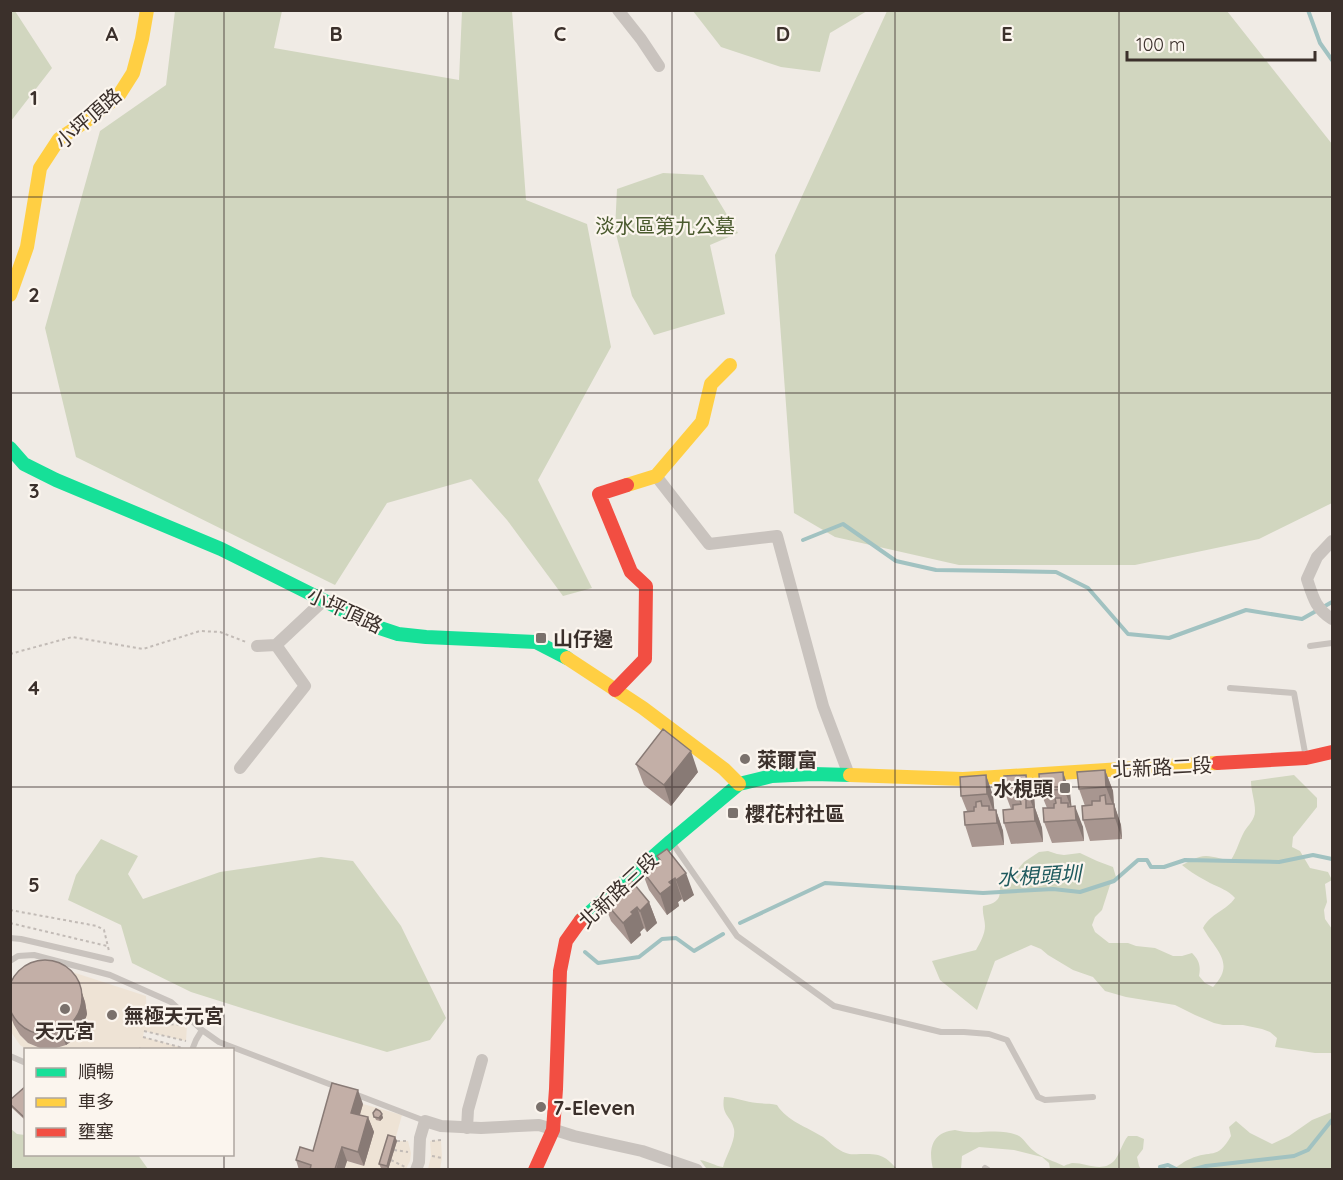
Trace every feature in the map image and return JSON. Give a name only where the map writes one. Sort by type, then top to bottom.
[{"type":"street","name":"小坪頂路","points":[[10,295],[27,247],[40,168],[59,139],[119,95],[133,74],[147,10]]},
{"type":"street","points":[[618,10],[659,66]]},
{"type":"street","points":[[615,690],[645,659],[646,586],[632,572],[599,494],[656,476],[702,422],[711,384],[730,365]]},
{"type":"street","name":"小坪頂路","points":[[10,448],[24,464],[56,480],[220,549],[377,627],[398,634],[447,639],[536,642],[561,654],[643,708],[724,769],[740,784]]},
{"type":"street","points":[[656,476],[709,544],[777,536],[823,706],[849,775]]},
{"type":"street","points":[[1328,617],[1315,603],[1306,579],[1317,557],[1332,541]]},
{"type":"street","points":[[257,646],[276,645],[323,601]]},
{"type":"street","points":[[240,768],[304,686],[276,645]]},
{"type":"street","name":"北新路二段","points":[[740,784],[772,776],[813,774],[963,779],[1306,758],[1332,752]]},
{"type":"street","name":"北新路三段","points":[[535,1170],[553,1130],[560,971],[566,941],[582,919],[740,784]]},
{"type":"street","points":[[467,1128],[468,1110],[482,1060]]},
{"type":"street","points":[[412,1169],[419,1162],[420,1138],[425,1121],[441,1126],[467,1128],[539,1125],[574,1136],[642,1151],[697,1170]]},
{"type":"lane","points":[[1310,646],[1332,643]]},
{"type":"lane","points":[[1230,688],[1294,693],[1306,758]]},
{"type":"lane","points":[[671,841],[737,936],[834,1006],[941,1032],[989,1034],[1007,1040],[1038,1097],[1045,1100],[1093,1096]]},
{"type":"lane","points":[[10,938],[111,960]]},
{"type":"lane","points":[[10,962],[18,956],[34,955],[110,975],[171,1002],[219,1042],[425,1121]]},
{"type":"lane","points":[[193,1048],[202,1030]]},
{"type":"lane","points":[[10,1056],[24,1063]]},
{"type":"path","points":[[10,654],[72,637],[143,649],[200,631],[220,632],[257,646]]},
{"type":"path","points":[[10,910],[96,926],[104,930]]},
{"type":"path","points":[[10,923],[107,946]]},
{"type":"path","points":[[147,1020],[187,1025]]},
{"type":"path","points":[[144,1030],[186,1041]]},
{"type":"path","points":[[142,1037],[184,1048]]},
{"type":"path","points":[[397,1140],[408,1141]]},
{"type":"path","points":[[430,1141],[441,1140]]},
{"type":"path","points":[[394,1150],[411,1153]]},
{"type":"path","points":[[431,1156],[442,1158]]},
{"type":"path","points":[[391,1160],[412,1169]]},
{"type":"green space","points":[[10,11],[15,11],[52,68],[11,121]]},
{"type":"green space","points":[[175,11],[282,11],[274,48],[459,80],[462,11],[512,11],[526,200],[587,224],[611,347],[538,480],[592,588],[563,596],[507,520],[471,479],[387,503],[335,585],[76,457],[45,328],[100,131],[166,85]]},
{"type":"green space","points":[[693,11],[867,11],[830,33],[820,72],[781,67],[721,47]]},
{"type":"green space","points":[[887,11],[1227,11],[1332,144],[1332,503],[1259,539],[1135,565],[959,565],[835,537],[794,513],[775,255]]},
{"type":"green space","name":"淡水區第九公墓","points":[[663,173],[703,175],[738,233],[710,245],[725,314],[654,335],[632,296],[615,230],[617,189]]},
{"type":"green space","points":[[1294,775],[1317,798],[1317,807],[1293,837],[1292,847],[1300,851],[1310,868],[1328,872],[1332,880],[1325,884],[1327,902],[1324,910],[1325,919],[1332,929],[1332,1053],[1275,1047],[1277,1038],[1262,1029],[1214,1023],[1175,1005],[1105,991],[1093,977],[1073,970],[1031,945],[995,961],[977,1010],[940,980],[932,961],[976,950],[985,929],[983,906],[991,904],[998,898],[1002,874],[1018,869],[1039,852],[1048,851],[1064,855],[1080,853],[1113,867],[1116,877],[1110,885],[1102,910],[1095,917],[1092,925],[1095,932],[1109,943],[1128,943],[1155,948],[1173,956],[1192,953],[1199,963],[1199,976],[1213,987],[1223,971],[1222,957],[1203,928],[1235,898],[1182,865],[1203,856],[1231,860],[1255,814],[1251,781]]},
{"type":"green space","points":[[101,839],[138,856],[128,874],[143,899],[220,872],[321,857],[353,861],[401,926],[446,1018],[430,1040],[387,1052],[191,992],[132,963],[121,925],[68,900],[76,875]]},
{"type":"green space","points":[[724,1097],[777,1105],[792,1120],[823,1137],[843,1152],[881,1156],[897,1169],[710,1170],[700,1160],[723,1167],[734,1138],[733,1124],[724,1108]]},
{"type":"green space","points":[[1332,1112],[1332,1169],[1173,1169],[1197,1156],[1222,1149],[1231,1136],[1229,1127],[1236,1121],[1250,1133],[1272,1144],[1289,1136],[1312,1120]]},
{"type":"green space","points":[[10,1128],[17,1134],[24,1135],[24,1156],[139,1156],[148,1169],[11,1169]]},
{"type":"green space","points":[[955,1130],[1017,1135],[1044,1158],[1064,1166],[1073,1163],[1099,1167],[1109,1165],[1116,1158],[1128,1136],[1137,1136],[1144,1139],[1143,1149],[1137,1157],[1141,1169],[1050,1169],[1049,1163],[1042,1157],[1014,1150],[979,1147],[962,1156],[961,1169],[933,1169],[931,1155],[934,1143],[941,1134]]},
{"type":"shaded area","points":[[57,967],[146,996],[147,1020],[187,1025],[186,1041],[144,1031],[143,1037],[184,1048],[56,1048],[66,1045],[76,1037],[14,1025],[28,1043],[40,1048],[24,1048],[11,1032],[10,996]]},
{"type":"shaded area","points":[[363,1104],[402,1115],[395,1140],[381,1168],[386,1169],[344,1170],[347,1161],[364,1166],[373,1132],[356,1127]]},
{"type":"shaded area","points":[[441,1140],[440,1169],[428,1169],[431,1156],[430,1141]]},
{"type":"shaded area","points":[[397,1141],[408,1141],[410,1161],[406,1169],[388,1170]]},
{"type":"building","points":[[663,729],[691,751],[664,785],[636,764]]},
{"type":"building","points":[[1105,770],[1106,787],[1079,789],[1077,772]]},
{"type":"building","points":[[1063,772],[1064,789],[1040,791],[1039,774]]},
{"type":"building","points":[[986,775],[987,794],[961,796],[960,777]]},
{"type":"building","points":[[1026,775],[1027,792],[1005,793],[1004,776]]},
{"type":"building","points":[[1105,795],[1106,804],[1114,804],[1115,818],[1083,820],[1082,806],[1092,805],[1092,801],[1100,801],[1100,796]]},
{"type":"building","points":[[1055,798],[1061,798],[1061,803],[1068,803],[1068,807],[1075,806],[1076,820],[1044,822],[1043,808],[1054,808]]},
{"type":"building","points":[[1020,799],[1026,799],[1026,808],[1034,807],[1035,821],[1004,823],[1003,810],[1013,809],[1013,805],[1021,804]]},
{"type":"building","points":[[981,801],[982,806],[989,806],[989,810],[996,810],[997,823],[965,825],[964,812],[974,811],[976,802]]},
{"type":"building","points":[[667,849],[686,873],[669,882],[672,885],[660,894],[641,869],[651,861],[654,865],[660,860],[657,856]]},
{"type":"building","points":[[630,879],[649,902],[640,911],[637,907],[623,923],[603,900],[613,892],[617,896],[623,891],[620,888]]},
{"type":"building","points":[[45,960],[59,963],[71,971],[79,983],[82,997],[79,1011],[71,1023],[59,1031],[45,1034],[31,1031],[19,1023],[11,1011],[8,997],[11,983],[19,971],[31,963]]},
{"type":"building","points":[[332,1083],[358,1090],[351,1113],[368,1117],[358,1152],[342,1147],[335,1169],[338,1170],[310,1170],[311,1165],[296,1160],[300,1147],[313,1151]]},
{"type":"building","points":[[24,1088],[24,1117],[10,1104],[10,1100]]},
{"type":"building","points":[[376,1109],[382,1114],[379,1118],[374,1117],[373,1113]]},
{"type":"building","points":[[388,1135],[395,1137],[387,1166],[379,1164]]},
{"type":"waterway","points":[[1308,10],[1320,43],[1332,60]]},
{"type":"waterway","points":[[803,540],[843,524],[896,561],[936,570],[1056,572],[1088,588],[1128,634],[1169,638],[1246,610],[1302,619],[1332,602]]},
{"type":"waterway","name":"水梘頭圳","points":[[740,923],[825,883],[983,893],[1053,889],[1080,892],[1114,881],[1138,860],[1147,860],[1151,867],[1164,867],[1185,860],[1279,862],[1313,855],[1332,859]]},
{"type":"waterway","name":"水梘頭圳","points":[[585,952],[598,963],[639,957],[662,939],[676,938],[694,951],[723,934]]},
{"type":"waterway","points":[[1191,1170],[1206,1166],[1294,1156],[1308,1150],[1332,1120]]},
{"type":"waterway","points":[[1160,1167],[1168,1165],[1178,1170]]},
{"type":"traffic: fast","points":[[10,448],[24,464],[56,480],[221,549],[377,627],[398,634],[426,637],[536,642],[567,658]]},
{"type":"traffic: fast","points":[[581,920],[739,784],[772,776],[850,775]]},
{"type":"traffic: slow","points":[[10,295],[27,247],[40,168],[59,139],[119,95],[133,73],[147,10]]},
{"type":"traffic: slow","points":[[627,485],[656,476],[702,422],[711,384],[730,365]]},
{"type":"traffic: slow","points":[[567,658],[643,708],[724,769],[739,784]]},
{"type":"traffic: slow","points":[[850,775],[963,779],[1217,763]]},
{"type":"traffic: jam","points":[[615,690],[645,659],[646,586],[631,572],[599,494],[627,485]]},
{"type":"traffic: jam","points":[[1217,763],[1306,758],[1332,752]]},
{"type":"traffic: jam","points":[[535,1170],[553,1130],[560,971],[566,941],[581,920]]},
{"type":"place","name":"山仔邊","points":[[541,638]]},
{"type":"place","name":"萊爾富","points":[[745,759]]},
{"type":"place","name":"水梘頭","points":[[1065,788]]},
{"type":"place","name":"櫻花村社區","points":[[733,813]]},
{"type":"place","name":"天元宮","points":[[65,1009]]},
{"type":"place","name":"無極天元宮","points":[[112,1015]]},
{"type":"place","name":"7-Eleven","points":[[541,1107]]}]
